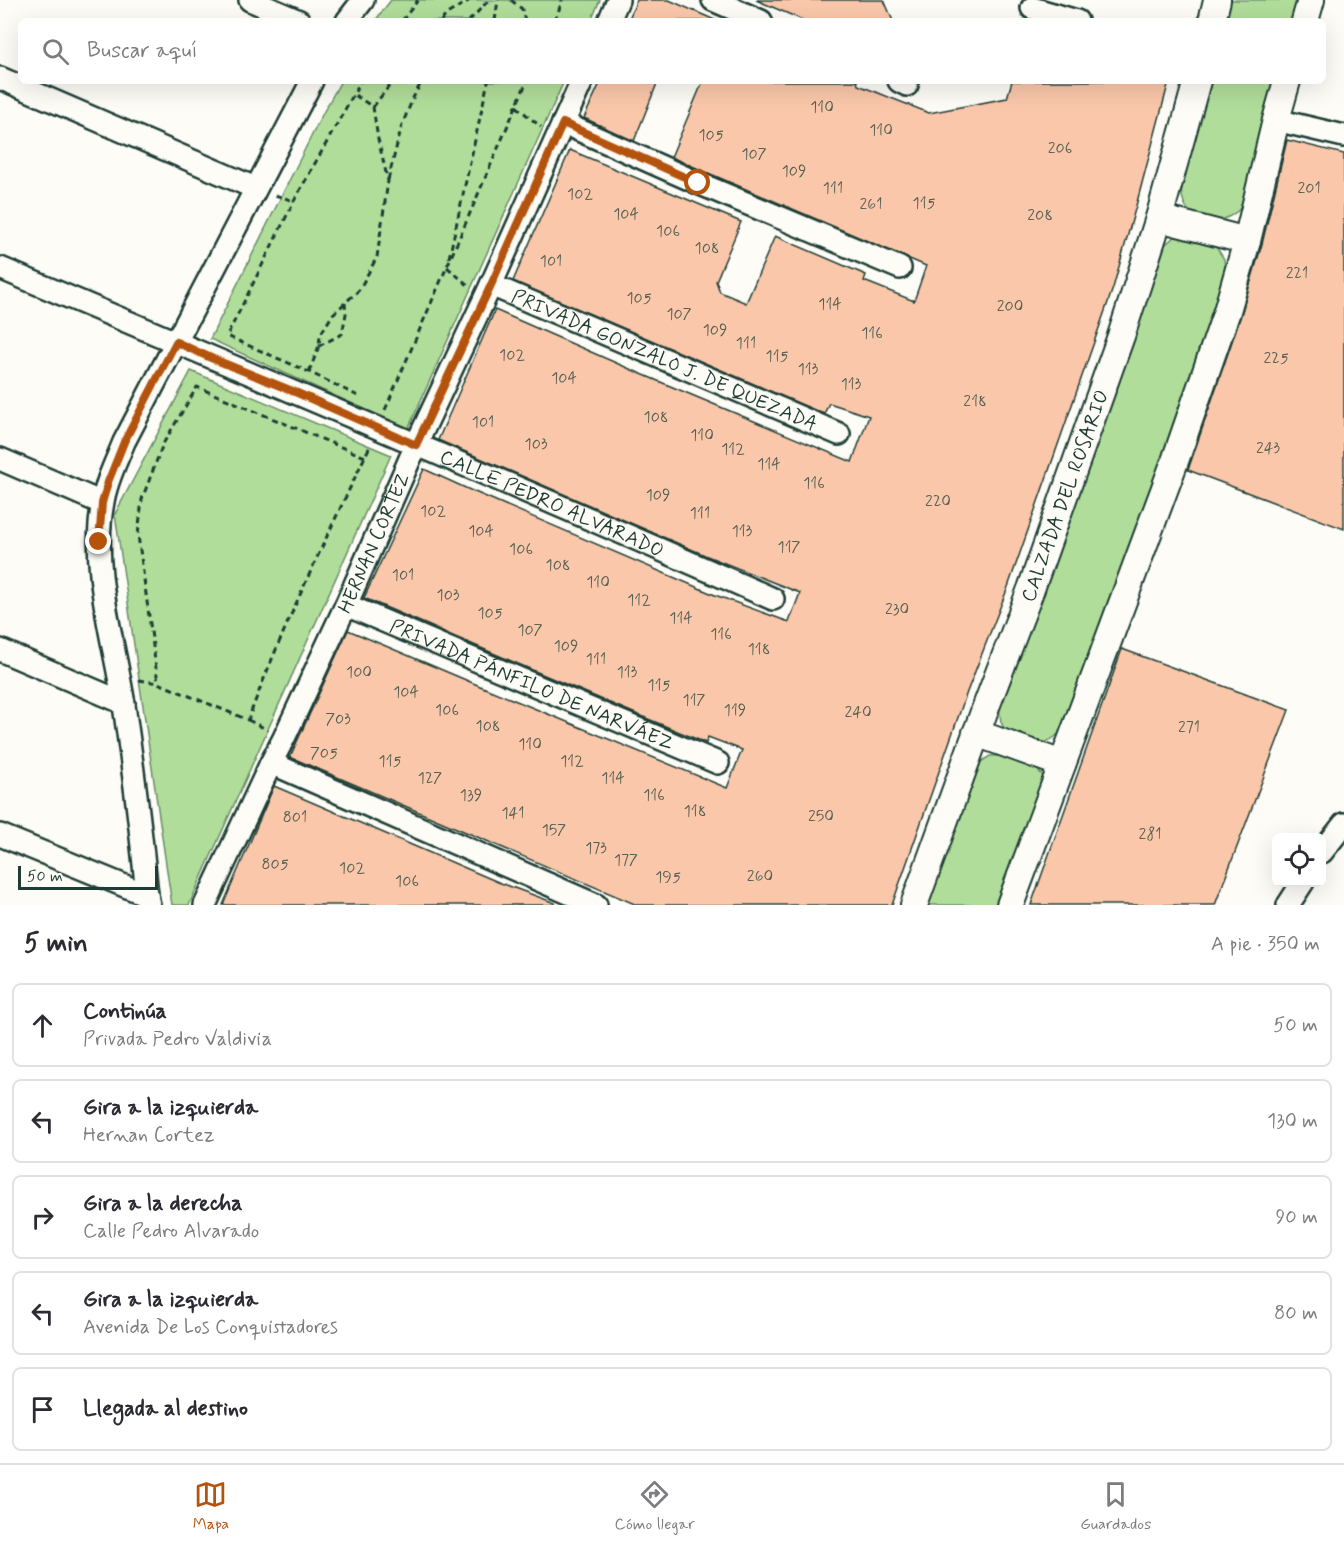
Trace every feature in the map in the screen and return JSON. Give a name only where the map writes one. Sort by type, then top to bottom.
[{"type":"street","points":[[250,0],[292,18]]},
{"type":"street","points":[[349,18],[363,0]]},
{"type":"street","points":[[610,18],[618,0]]},
{"type":"street","points":[[713,0],[754,18]]},
{"type":"street","points":[[1213,18],[1217,0]]},
{"type":"street","points":[[1306,18],[1311,0]]},
{"type":"street","points":[[1032,8],[1067,18]]},
{"type":"street","points":[[0,78],[255,188]]},
{"type":"street","points":[[0,835],[148,900],[124,704],[101,578],[99,542],[102,503],[124,442],[310,84]]},
{"type":"street","name":"HERNAN CORTEZ","points":[[205,905],[346,605],[416,445],[488,292],[581,84]]},
{"type":"street","name":"CALZADA DEL ROSARIO","points":[[914,905],[1031,589],[1121,336],[1159,218],[1196,84]]},
{"type":"street","points":[[1010,905],[1175,461],[1227,311],[1247,242],[1286,84]]},
{"type":"street","points":[[1276,120],[1344,136]]},
{"type":"street","points":[[560,131],[698,183],[900,268]]},
{"type":"street","points":[[1159,218],[1247,242]]},
{"type":"street","name":"CALLE PEDRO ALVARADO","points":[[0,268],[295,392],[773,599]]},
{"type":"street","name":"PRIVADA GONZALO J. DE QUEZADA","points":[[488,292],[839,434]]},
{"type":"street","points":[[0,459],[102,503]]},
{"type":"street","name":"PRIVADA PÁNFILO DE NARVÁEZ","points":[[346,605],[718,763]]},
{"type":"street","points":[[0,650],[124,704]]},
{"type":"street","points":[[976,734],[1062,764]]},
{"type":"street","points":[[271,763],[596,905]]},
{"type":"street","points":[[1326,847],[1344,824]]},
{"type":"street","points":[[1288,905],[1300,887]]},
{"type":"path","points":[[404,18],[418,0]]},
{"type":"path","points":[[444,18],[470,0]]},
{"type":"path","points":[[472,18],[489,0]]},
{"type":"path","points":[[495,18],[498,0]]},
{"type":"path","points":[[511,0],[522,9],[524,18]]},
{"type":"path","points":[[556,18],[563,0]]},
{"type":"path","points":[[359,84],[294,201],[227,336],[366,400]]},
{"type":"path","points":[[388,182],[373,107],[391,84]]},
{"type":"path","points":[[309,372],[319,346],[320,335],[333,314],[358,290],[377,257],[388,182],[402,124],[420,84]]},
{"type":"path","points":[[447,267],[487,84]]},
{"type":"path","points":[[386,410],[526,84]]},
{"type":"path","points":[[353,94],[373,107]]},
{"type":"path","points":[[516,106],[560,131]]},
{"type":"path","points":[[447,267],[488,292]]},
{"type":"path","points":[[319,346],[342,334],[346,314],[345,303]]},
{"type":"path","points":[[365,457],[196,387],[163,444],[142,499],[138,535],[158,683],[248,720],[311,572],[365,457],[370,446]]},
{"type":"green space","points":[[391,0],[600,0],[592,18],[377,18]]},
{"type":"green space","points":[[1226,0],[1301,0],[1296,18],[1221,18]]},
{"type":"green space","points":[[339,84],[563,84],[408,429],[210,339]]},
{"type":"green space","points":[[1204,84],[1278,84],[1247,202],[1231,216],[1219,220],[1206,219],[1187,209],[1181,194],[1180,181]]},
{"type":"green space","points":[[1195,236],[1213,242],[1224,259],[1226,278],[1174,429],[1065,726],[1048,741],[1025,742],[1010,735],[1005,729],[1001,722],[999,707],[1159,250],[1174,237]]},
{"type":"green space","points":[[191,371],[391,455],[189,905],[172,905],[115,514]]},
{"type":"green space","points":[[990,756],[1008,756],[1026,760],[1044,777],[995,905],[922,905],[977,764]]},
{"type":"building","points":[[637,0],[669,0],[710,18],[629,18]]},
{"type":"building","points":[[756,0],[884,0],[892,18],[798,18]]},
{"type":"building","points":[[600,84],[657,84],[634,141],[584,118]]},
{"type":"building","points":[[702,84],[858,84],[929,113],[1007,98],[1011,84],[1168,84],[1113,288],[1008,587],[967,692],[892,905],[637,905],[290,757],[348,630],[727,788],[742,750],[708,737],[706,743],[364,598],[424,469],[715,595],[789,622],[800,593],[707,556],[438,440],[495,310],[852,462],[869,416],[829,403],[824,414],[513,281],[570,150],[741,222],[716,281],[720,292],[746,303],[775,236],[866,275],[864,281],[914,301],[926,266],[671,157]]},
{"type":"building","points":[[1287,140],[1344,154],[1344,529],[1188,470],[1241,315],[1262,244]]},
{"type":"building","points":[[1122,649],[1289,710],[1215,905],[1031,905]]},
{"type":"building","points":[[274,786],[498,882],[555,903],[555,905],[223,905]]},
{"type":"route","points":[[99,542],[102,503],[108,482],[124,442],[176,342],[416,445],[563,123],[698,183]]}]
